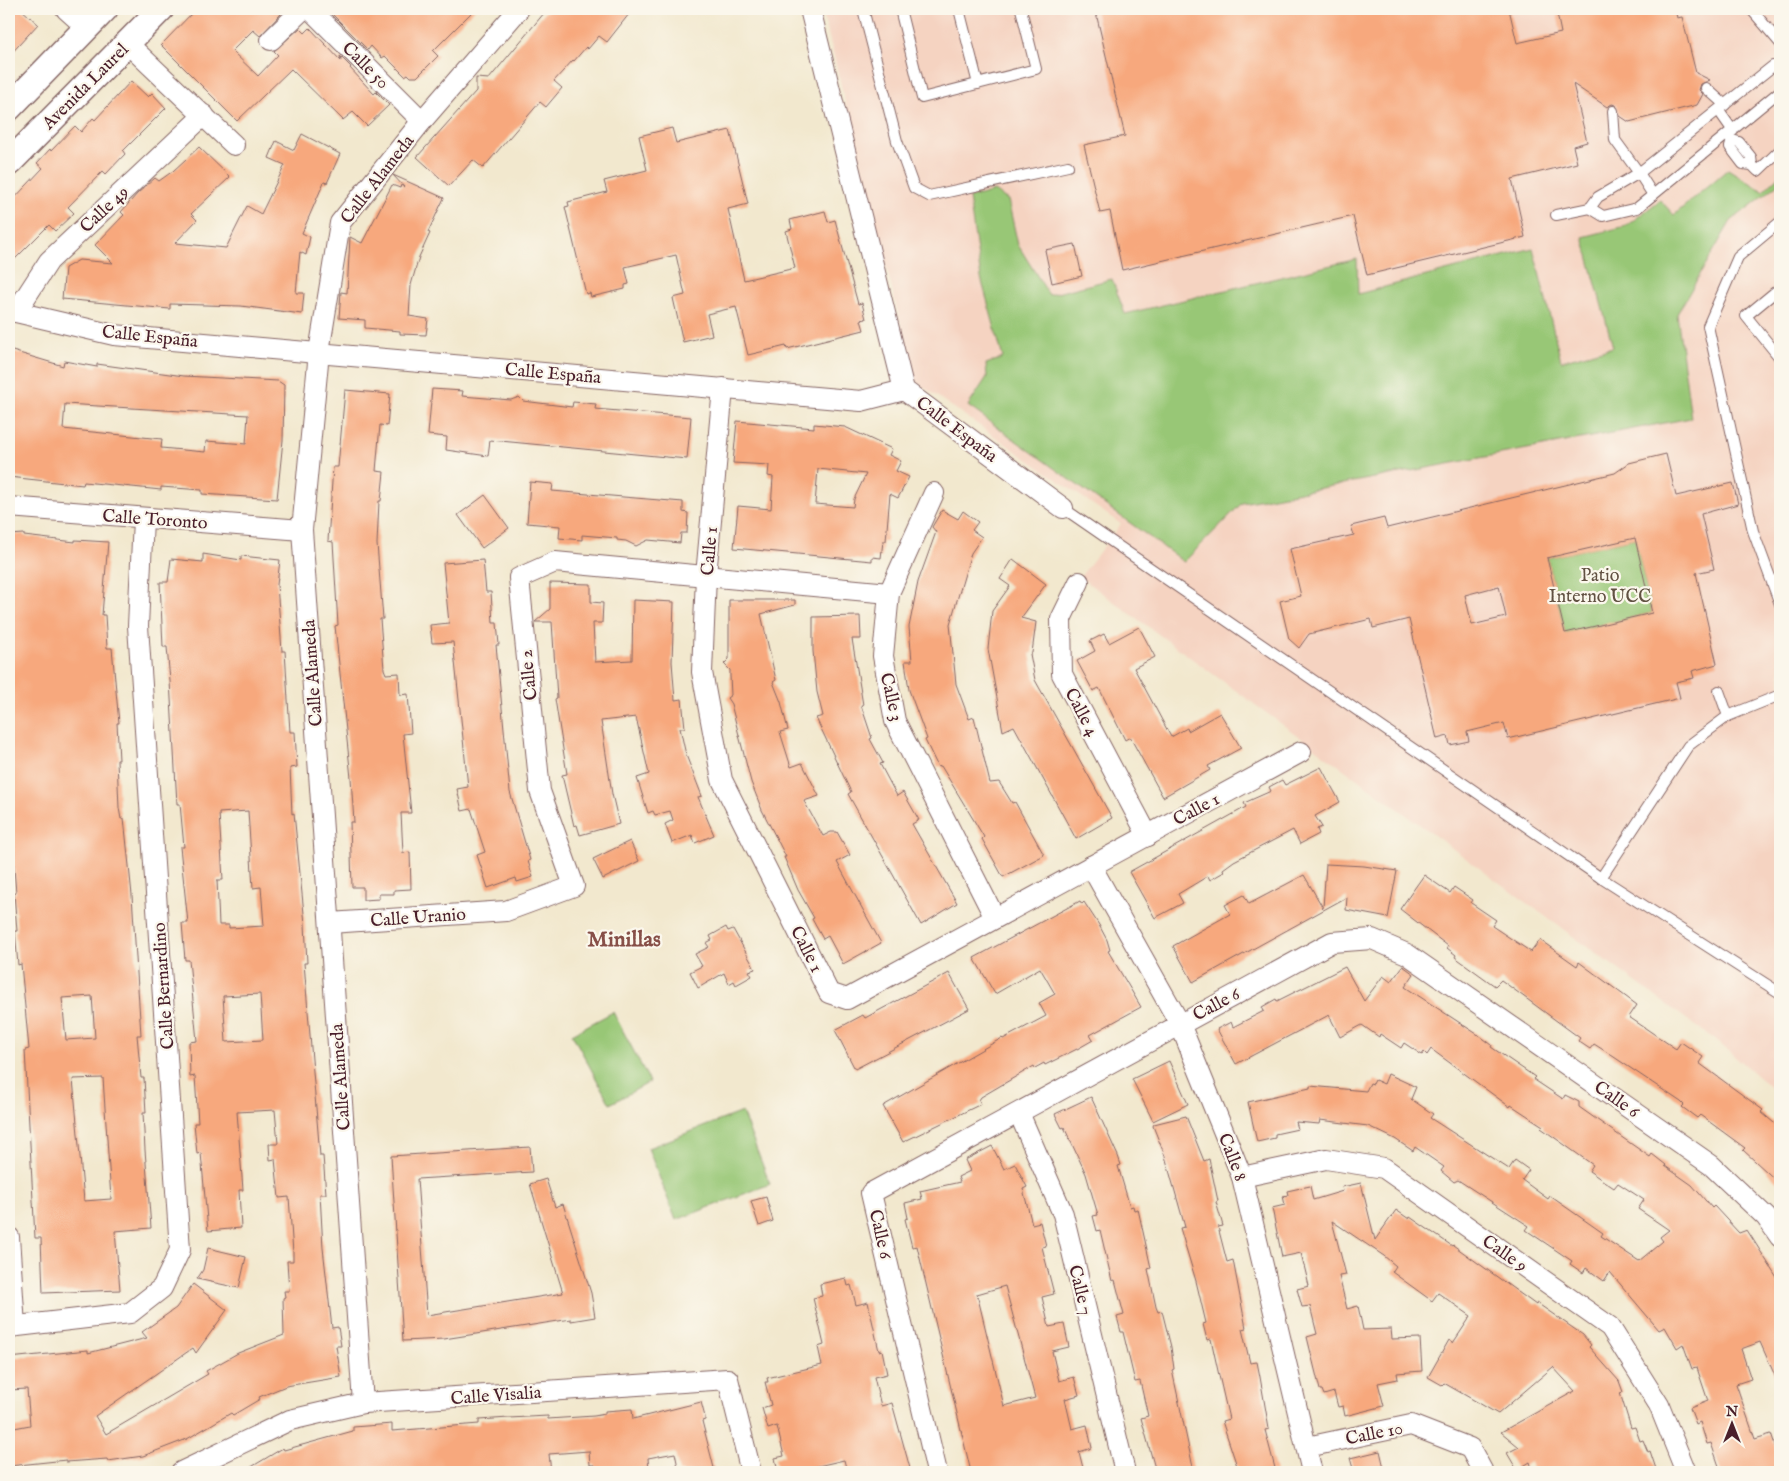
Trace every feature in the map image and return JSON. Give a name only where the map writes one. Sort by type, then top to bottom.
[{"type":"street","points":[[66,9],[86,27]]},
{"type":"street","points":[[13,96],[105,9]]},
{"type":"street","name":"Avenida Laurel","points":[[9,163],[161,9]]},
{"type":"street","points":[[271,40],[303,9]]},
{"type":"street","name":"Calle 50","points":[[310,9],[422,121]]},
{"type":"street","name":"Calle Alameda","points":[[363,1403],[302,530],[319,352],[340,223],[422,121],[519,9]]},
{"type":"street","points":[[810,9],[904,390]]},
{"type":"street","points":[[127,43],[204,114],[234,145]]},
{"type":"street","name":"Calle 49","points":[[12,308],[49,261],[204,114]]},
{"type":"street","name":"Calle España","points":[[12,308],[114,335],[861,401],[904,390],[1063,508]]},
{"type":"street","name":"Calle 1","points":[[723,388],[706,576],[702,672],[722,780],[829,994],[847,999],[1301,752]]},
{"type":"street","name":"Calle 3","points":[[934,493],[889,592],[883,656],[895,721],[995,918]]},
{"type":"street","name":"Calle Toronto","points":[[9,507],[302,530]]},
{"type":"street","name":"Calle Bernardino","points":[[12,1327],[130,1313],[162,1288],[180,1250],[138,626],[143,519]]},
{"type":"street","name":"Calle 2","points":[[506,911],[574,886],[540,791],[519,578],[555,562],[706,576]]},
{"type":"street","points":[[706,576],[889,592]]},
{"type":"street","name":"Calle 4","points":[[1079,582],[1060,619],[1062,674],[1148,836]]},
{"type":"street","name":"Calle 8","points":[[1091,866],[1180,1024],[1242,1177],[1312,1472]]},
{"type":"street","name":"Calle Uranio","points":[[330,923],[506,911]]},
{"type":"street","name":"Calle 6","points":[[937,1472],[871,1193],[1332,942],[1372,939],[1407,954],[1711,1165],[1766,1217],[1780,1237]]},
{"type":"street","name":"Calle 7","points":[[1019,1113],[1063,1214],[1125,1472]]},
{"type":"street","name":"Calle 9","points":[[1242,1177],[1326,1159],[1384,1168],[1610,1327],[1660,1405],[1686,1472]]},
{"type":"street","points":[[9,1237],[12,1327]]},
{"type":"street","name":"Calle Visalia","points":[[181,1472],[290,1420],[363,1403],[728,1379],[751,1472]]},
{"type":"street","name":"Calle 10","points":[[1307,1446],[1411,1425],[1470,1448],[1483,1472]]},
{"type":"lane","points":[[863,9],[897,141],[914,188],[929,196],[1068,166]]},
{"type":"lane","points":[[900,9],[922,98],[1036,69],[1021,9]]},
{"type":"lane","points":[[958,9],[978,84]]},
{"type":"lane","points":[[1751,9],[1780,43]]},
{"type":"lane","points":[[1556,215],[1590,208],[1598,197],[1639,173],[1773,66],[1780,67]]},
{"type":"lane","points":[[1706,88],[1722,108],[1731,135],[1740,142],[1751,157],[1752,165],[1758,171],[1780,150]]},
{"type":"lane","points":[[1590,208],[1603,216],[1637,208],[1731,135],[1780,91]]},
{"type":"lane","points":[[1613,111],[1615,140],[1653,196]]},
{"type":"lane","points":[[1780,222],[1738,257],[1708,326],[1753,530],[1780,603]]},
{"type":"lane","points":[[1780,288],[1746,316],[1780,358]]},
{"type":"lane","points":[[1063,508],[1600,878],[1780,993]]},
{"type":"lane","points":[[1719,691],[1728,716]]},
{"type":"lane","points":[[1600,878],[1688,746],[1728,716],[1780,695]]},
{"type":"shaded area","points":[[822,9],[1780,9],[1780,1096],[1718,1042],[1080,577],[1121,524],[915,381]]},
{"type":"green space","points":[[1728,169],[1763,191],[1780,175],[1780,183],[1731,221],[1677,314],[1691,418],[1242,503],[1184,562],[968,406],[987,377],[986,364],[1003,358],[981,278],[969,198],[994,191],[1008,200],[1018,245],[1049,295],[1112,279],[1125,314],[1357,259],[1358,294],[1533,248],[1561,361],[1613,347],[1583,237],[1626,226],[1660,200],[1674,215]]},
{"type":"green space","name":"Patio Interno UCC","points":[[1635,538],[1652,613],[1565,633],[1547,558]]},
{"type":"green space","points":[[613,1012],[650,1082],[610,1104],[572,1034]]},
{"type":"green space","points":[[742,1112],[770,1184],[676,1220],[648,1148]]},
{"type":"building","points":[[9,9],[21,9],[38,24],[9,56]]},
{"type":"building","points":[[196,9],[275,9],[281,14],[260,36],[253,30],[232,51],[258,76],[278,55],[274,51],[300,28],[305,33],[310,28],[341,61],[340,56],[351,67],[374,94],[376,92],[389,105],[367,126],[353,112],[343,120],[291,69],[237,121],[161,45]]},
{"type":"building","points":[[331,9],[475,9],[433,51],[438,56],[417,77],[411,77],[408,74],[405,76],[385,56],[382,58],[371,46],[368,50],[332,14]]},
{"type":"building","points":[[551,9],[633,9],[607,42],[599,36],[588,49],[586,47],[573,60],[554,81],[562,88],[546,107],[540,102],[483,168],[473,160],[449,186],[417,157],[476,91],[476,78],[489,79],[545,12]]},
{"type":"building","points":[[1095,9],[1509,9],[1517,43],[1561,33],[1556,9],[1675,9],[1677,18],[1682,17],[1696,73],[1710,80],[1701,84],[1699,90],[1703,94],[1697,105],[1629,122],[1620,116],[1616,105],[1612,104],[1607,107],[1573,84],[1587,142],[1573,146],[1577,163],[1512,179],[1525,237],[1367,275],[1353,216],[1122,270],[1110,211],[1100,213],[1084,145],[1125,136]]},
{"type":"building","points":[[131,81],[148,97],[152,93],[166,108],[123,151],[125,154],[106,174],[103,171],[68,207],[74,213],[55,231],[49,225],[9,265],[9,204],[43,168],[37,163],[50,149],[51,151],[75,126],[81,132],[93,118],[95,120]]},
{"type":"building","points":[[672,128],[676,143],[730,130],[748,204],[728,209],[744,280],[795,268],[786,231],[792,229],[790,220],[825,211],[828,222],[835,220],[858,304],[862,303],[866,319],[861,320],[864,330],[787,349],[786,346],[748,355],[736,307],[707,314],[712,335],[683,342],[673,298],[685,295],[676,255],[625,267],[629,284],[625,285],[625,289],[591,297],[590,293],[586,294],[565,207],[569,206],[568,202],[607,192],[604,181],[647,170],[639,136]]},
{"type":"building","points":[[302,134],[340,154],[327,183],[324,182],[302,233],[310,237],[306,255],[300,252],[296,293],[304,293],[302,314],[241,306],[170,304],[170,309],[62,299],[65,268],[79,260],[113,263],[95,245],[124,215],[121,212],[138,193],[155,178],[159,181],[173,171],[199,147],[230,177],[191,214],[197,220],[175,243],[226,248],[247,206],[261,214],[285,165],[269,158],[276,141],[294,150]]},
{"type":"building","points":[[393,175],[444,198],[428,232],[430,233],[419,257],[411,285],[409,316],[428,319],[426,335],[400,334],[400,331],[365,328],[365,320],[339,318],[341,292],[347,293],[350,237],[362,243],[392,185],[400,188],[401,185],[404,187]]},
{"type":"building","points":[[1075,244],[1082,276],[1052,283],[1045,250]]},
{"type":"building","points":[[9,350],[63,366],[64,361],[97,367],[97,364],[184,376],[278,381],[284,385],[283,440],[277,499],[202,494],[202,490],[161,487],[161,490],[84,482],[83,485],[9,477]],"holes":[[[65,404],[248,415],[246,444],[206,441],[205,452],[161,448],[162,439],[63,429]]]},
{"type":"building","points":[[432,389],[463,391],[462,396],[511,400],[519,397],[523,401],[572,407],[573,402],[596,404],[595,409],[691,417],[687,459],[490,440],[488,456],[446,450],[447,437],[428,435]]},
{"type":"building","points":[[345,390],[390,394],[387,426],[380,425],[376,471],[384,472],[381,501],[379,501],[377,544],[383,619],[380,619],[384,669],[386,674],[399,673],[400,695],[408,694],[411,733],[403,734],[411,813],[401,813],[403,853],[410,852],[411,889],[394,890],[394,894],[379,894],[379,899],[363,900],[363,887],[352,887],[350,822],[354,822],[351,778],[335,626],[338,625],[333,542],[328,541],[333,467],[338,467]]},
{"type":"building","points":[[737,421],[814,428],[814,424],[845,427],[892,449],[889,455],[901,461],[896,471],[909,477],[898,498],[890,494],[886,541],[883,541],[881,558],[872,557],[872,561],[734,548],[738,506],[771,509],[773,477],[768,476],[769,465],[733,463]],"holes":[[[818,469],[866,474],[854,499],[853,507],[815,504]]]},
{"type":"building","points":[[1666,454],[1676,496],[1733,483],[1738,504],[1701,514],[1714,569],[1696,573],[1717,664],[1692,671],[1694,678],[1676,682],[1680,698],[1508,739],[1504,723],[1467,732],[1469,741],[1450,745],[1448,736],[1437,739],[1409,619],[1373,628],[1371,619],[1309,634],[1299,648],[1289,639],[1280,601],[1301,596],[1290,549],[1354,535],[1351,526],[1384,518],[1387,528],[1615,473],[1629,463]],"holes":[[[1635,538],[1652,613],[1565,633],[1547,558]],[[1499,586],[1506,617],[1472,625],[1465,595]]]},
{"type":"building","points":[[530,482],[553,484],[552,491],[683,502],[683,512],[688,513],[687,533],[681,533],[680,543],[648,540],[636,546],[626,541],[617,540],[617,538],[582,535],[582,540],[559,538],[560,526],[527,523]]},
{"type":"building","points":[[485,495],[509,528],[482,548],[458,515]]},
{"type":"building","points":[[942,510],[958,519],[963,511],[978,522],[972,530],[982,537],[971,553],[950,624],[956,684],[969,719],[974,717],[990,783],[999,782],[1012,803],[1015,802],[1044,855],[1003,877],[982,839],[984,837],[941,766],[938,767],[925,740],[927,739],[909,690],[905,661],[912,661],[909,627],[918,582],[936,532],[932,527]]},
{"type":"building","points":[[24,534],[24,536],[75,542],[75,540],[108,542],[102,615],[105,615],[107,648],[112,648],[119,723],[117,723],[119,760],[117,760],[119,808],[121,819],[124,818],[132,895],[141,1035],[137,1035],[141,1078],[144,1078],[146,1113],[143,1113],[151,1228],[115,1231],[120,1290],[43,1293],[41,1238],[35,1238],[25,1050],[29,1049],[21,964],[18,965],[15,931],[17,931],[14,893],[16,893],[9,807],[9,535]],"holes":[[[92,996],[95,1038],[66,1040],[62,998]],[[103,1078],[111,1199],[84,1201],[73,1079]]]},
{"type":"building","points":[[203,554],[241,560],[241,556],[280,560],[277,585],[282,651],[285,651],[290,732],[295,732],[297,767],[290,768],[292,814],[294,813],[305,924],[307,963],[304,963],[320,1156],[323,1156],[326,1194],[320,1194],[323,1248],[332,1328],[338,1327],[341,1346],[336,1346],[341,1377],[286,1386],[259,1397],[260,1399],[233,1415],[231,1413],[187,1439],[143,1456],[108,1461],[107,1459],[66,1462],[66,1460],[9,1466],[9,1429],[30,1425],[27,1389],[9,1390],[9,1358],[88,1350],[88,1353],[147,1338],[142,1332],[176,1308],[193,1284],[227,1310],[196,1353],[193,1348],[95,1416],[106,1434],[208,1374],[206,1371],[238,1353],[284,1335],[283,1298],[285,1297],[284,1291],[289,1291],[287,1261],[293,1261],[293,1253],[289,1197],[279,1198],[275,1159],[270,1160],[269,1144],[278,1144],[275,1110],[237,1112],[243,1190],[239,1190],[241,1228],[208,1231],[201,1153],[197,1154],[194,1123],[198,1123],[195,1076],[190,1077],[189,1042],[197,1041],[189,960],[185,960],[182,923],[188,923],[180,847],[184,847],[180,804],[177,804],[170,681],[167,647],[163,647],[160,582],[168,582],[171,559],[203,562]],"holes":[[[248,811],[253,888],[261,887],[264,926],[229,928],[229,925],[219,925],[217,880],[223,880],[219,813]],[[260,994],[263,1040],[226,1042],[223,996]]]},
{"type":"building","points":[[1013,559],[1046,584],[1021,618],[1036,622],[1032,653],[1030,654],[1035,680],[1112,818],[1076,839],[1014,726],[1003,731],[988,649],[992,611],[1010,586],[1000,579]]},
{"type":"building","points":[[483,560],[486,592],[491,592],[493,623],[497,623],[499,645],[496,645],[510,792],[530,860],[528,861],[533,877],[517,882],[516,878],[488,888],[477,855],[485,852],[471,809],[462,811],[457,789],[468,787],[453,642],[432,643],[430,625],[449,623],[443,563]]},
{"type":"building","points":[[550,583],[591,584],[591,602],[603,603],[602,623],[593,623],[595,662],[632,660],[633,600],[674,602],[672,662],[675,700],[682,699],[685,728],[680,728],[686,755],[702,796],[698,797],[714,835],[695,843],[692,835],[672,843],[665,824],[673,820],[670,811],[655,815],[653,811],[648,813],[637,778],[649,774],[636,717],[601,721],[612,794],[619,824],[580,835],[577,825],[574,826],[562,775],[567,774],[555,699],[557,698],[552,622],[535,622],[550,609]]},
{"type":"building","points":[[729,600],[795,600],[795,605],[761,614],[776,680],[773,682],[781,702],[788,730],[780,732],[791,767],[802,763],[819,796],[804,801],[823,836],[831,832],[837,832],[850,855],[837,862],[881,943],[843,964],[828,936],[823,939],[812,919],[814,918],[798,890],[784,857],[786,857],[762,810],[751,782],[731,704],[727,698],[731,695],[730,670],[724,664],[729,659]]},
{"type":"building","points":[[860,616],[861,639],[852,639],[863,705],[861,705],[872,738],[870,739],[883,763],[880,764],[897,796],[903,792],[919,820],[912,824],[957,903],[921,925],[848,794],[851,792],[816,718],[823,716],[817,692],[813,651],[813,617]]},
{"type":"building","points":[[1139,627],[1155,657],[1134,668],[1171,737],[1187,728],[1188,731],[1220,713],[1241,748],[1208,766],[1210,770],[1163,797],[1130,737],[1125,740],[1099,688],[1093,691],[1077,661],[1095,651],[1090,641],[1104,634],[1109,643]]},
{"type":"building","points":[[1321,767],[1340,802],[1315,816],[1322,827],[1317,829],[1319,834],[1300,844],[1293,830],[1234,861],[1223,869],[1224,872],[1210,880],[1208,876],[1178,894],[1183,903],[1155,918],[1129,872],[1246,807],[1244,803],[1271,791],[1269,787],[1282,780],[1285,785]]},
{"type":"building","points":[[630,841],[639,861],[603,879],[593,859]]},
{"type":"building","points":[[1326,864],[1364,866],[1397,871],[1388,918],[1346,910],[1347,897],[1193,982],[1173,946],[1230,914],[1225,905],[1244,895],[1249,904],[1304,875],[1323,908]]},
{"type":"building","points":[[1424,875],[1450,893],[1454,887],[1473,900],[1471,903],[1496,920],[1492,926],[1531,952],[1540,940],[1577,966],[1579,962],[1637,1005],[1629,1017],[1676,1049],[1681,1042],[1703,1057],[1699,1063],[1763,1110],[1761,1112],[1780,1128],[1780,1184],[1743,1150],[1745,1148],[1700,1115],[1697,1118],[1682,1107],[1684,1105],[1681,1102],[1594,1044],[1590,1049],[1578,1041],[1580,1038],[1501,980],[1495,986],[1455,957],[1456,955],[1447,948],[1448,946],[1400,909]]},
{"type":"building","points":[[1080,901],[1082,904],[1084,902],[1099,925],[1107,940],[1110,950],[1108,951],[1141,1007],[1090,1035],[1093,1040],[1079,1048],[1045,1065],[1044,1063],[1035,1068],[1034,1066],[981,1097],[979,1100],[981,1104],[903,1142],[883,1106],[1002,1038],[1046,1016],[1039,1003],[1055,994],[1040,968],[995,994],[974,958]]},
{"type":"building","points":[[726,927],[728,931],[733,929],[755,969],[749,971],[752,976],[736,985],[734,981],[729,984],[724,973],[698,988],[690,972],[702,966],[695,954],[709,947],[706,943],[712,940],[710,936]]},
{"type":"building","points":[[1403,966],[1414,974],[1405,987],[1480,1036],[1492,1045],[1491,1047],[1535,1077],[1533,1079],[1563,1099],[1565,1095],[1579,1102],[1579,1107],[1650,1157],[1652,1154],[1665,1166],[1692,1185],[1712,1208],[1714,1206],[1739,1233],[1747,1230],[1780,1282],[1780,1387],[1760,1342],[1741,1349],[1751,1379],[1736,1384],[1755,1439],[1771,1434],[1780,1461],[1780,1472],[1721,1472],[1711,1443],[1707,1444],[1700,1422],[1696,1424],[1690,1408],[1708,1401],[1697,1368],[1692,1369],[1683,1344],[1677,1348],[1665,1327],[1659,1330],[1610,1272],[1604,1281],[1586,1268],[1583,1273],[1570,1264],[1572,1261],[1526,1230],[1529,1226],[1458,1180],[1454,1182],[1441,1171],[1444,1167],[1415,1147],[1413,1151],[1395,1139],[1368,1126],[1320,1120],[1319,1124],[1296,1122],[1298,1129],[1275,1134],[1275,1138],[1257,1142],[1248,1102],[1310,1088],[1310,1086],[1366,1091],[1370,1083],[1373,1084],[1375,1080],[1384,1084],[1388,1074],[1416,1087],[1411,1099],[1433,1114],[1430,1118],[1509,1169],[1515,1160],[1529,1170],[1522,1180],[1548,1199],[1550,1196],[1603,1233],[1601,1236],[1639,1261],[1663,1241],[1660,1237],[1669,1230],[1638,1209],[1644,1200],[1618,1183],[1614,1188],[1589,1171],[1593,1165],[1541,1128],[1543,1126],[1511,1105],[1510,1107],[1431,1049],[1427,1055],[1424,1052],[1422,1055],[1404,1043],[1401,1048],[1380,1034],[1379,1037],[1362,1025],[1340,1037],[1329,1015],[1236,1064],[1217,1029],[1231,1022],[1233,1027],[1264,1011],[1262,1007],[1276,999],[1277,1001],[1345,967],[1364,1001],[1383,976],[1391,982]]},
{"type":"building","points":[[949,973],[969,1009],[855,1069],[835,1030],[863,1015],[865,1018]]},
{"type":"building","points":[[1169,1061],[1188,1104],[1153,1121],[1132,1079]]},
{"type":"building","points":[[1091,1097],[1118,1156],[1121,1165],[1118,1166],[1130,1207],[1133,1206],[1134,1210],[1138,1209],[1151,1268],[1148,1269],[1156,1307],[1158,1312],[1162,1311],[1171,1347],[1174,1369],[1172,1370],[1194,1472],[1156,1472],[1141,1418],[1148,1416],[1140,1381],[1135,1382],[1123,1332],[1121,1332],[1117,1317],[1124,1315],[1115,1280],[1112,1281],[1100,1230],[1097,1231],[1093,1216],[1098,1215],[1086,1174],[1064,1127],[1062,1128],[1055,1114]]},
{"type":"building","points":[[1186,1116],[1204,1161],[1209,1159],[1218,1201],[1216,1202],[1223,1226],[1218,1227],[1227,1262],[1233,1260],[1246,1328],[1242,1329],[1250,1363],[1257,1362],[1269,1429],[1265,1430],[1276,1472],[1239,1472],[1222,1421],[1229,1419],[1211,1339],[1207,1340],[1203,1324],[1206,1323],[1196,1281],[1180,1228],[1185,1227],[1165,1156],[1153,1126],[1154,1124]]},
{"type":"building","points":[[992,1146],[1004,1169],[1015,1164],[1027,1187],[1023,1189],[1032,1224],[1040,1222],[1046,1246],[1042,1247],[1054,1294],[1042,1297],[1049,1327],[1064,1324],[1069,1347],[1052,1351],[1059,1381],[1074,1377],[1079,1395],[1065,1399],[1072,1429],[1087,1425],[1092,1448],[1079,1452],[1084,1472],[971,1472],[917,1246],[912,1247],[905,1219],[908,1218],[905,1203],[922,1199],[920,1191],[960,1182],[958,1177],[970,1171],[965,1160]],"holes":[[[1005,1286],[1035,1398],[1004,1406],[977,1294]]]},
{"type":"building","points":[[530,1147],[532,1172],[417,1179],[427,1315],[563,1293],[530,1184],[546,1179],[555,1207],[563,1204],[591,1293],[595,1317],[444,1339],[403,1341],[391,1156]]},
{"type":"building","points":[[1361,1183],[1375,1240],[1396,1210],[1453,1245],[1536,1305],[1537,1303],[1583,1335],[1591,1345],[1589,1347],[1619,1381],[1623,1392],[1620,1393],[1631,1428],[1635,1427],[1640,1441],[1643,1440],[1648,1452],[1650,1451],[1656,1469],[1646,1472],[1533,1472],[1530,1462],[1517,1470],[1507,1453],[1519,1447],[1501,1432],[1575,1391],[1553,1367],[1498,1414],[1444,1383],[1442,1385],[1428,1377],[1449,1340],[1453,1343],[1471,1316],[1438,1293],[1432,1301],[1392,1272],[1396,1266],[1384,1256],[1332,1221],[1346,1275],[1339,1276],[1347,1309],[1358,1306],[1363,1330],[1391,1329],[1392,1339],[1420,1338],[1422,1371],[1397,1373],[1398,1379],[1378,1383],[1384,1406],[1345,1416],[1343,1406],[1338,1407],[1334,1392],[1324,1395],[1322,1390],[1320,1390],[1307,1337],[1317,1334],[1310,1306],[1302,1307],[1297,1289],[1309,1286],[1301,1253],[1282,1257],[1272,1208],[1285,1205],[1283,1196],[1288,1195],[1287,1191],[1310,1186],[1313,1200],[1343,1191],[1342,1187]]},
{"type":"building","points":[[766,1197],[773,1221],[759,1226],[751,1201]]},
{"type":"building","points":[[208,1248],[246,1257],[239,1288],[197,1279],[203,1270]]},
{"type":"building","points":[[846,1278],[848,1286],[851,1285],[856,1305],[868,1302],[879,1351],[882,1350],[887,1374],[874,1377],[881,1406],[892,1403],[911,1472],[862,1472],[861,1469],[847,1472],[844,1460],[805,1469],[806,1472],[778,1472],[775,1458],[784,1456],[777,1426],[768,1429],[762,1408],[771,1405],[765,1382],[768,1382],[767,1378],[822,1365],[818,1347],[824,1345],[813,1298],[822,1296],[820,1284]]},
{"type":"building","points":[[701,1402],[705,1417],[705,1420],[702,1421],[715,1472],[679,1472],[675,1453],[648,1458],[649,1472],[596,1472],[595,1465],[590,1465],[589,1451],[549,1454],[551,1472],[482,1472],[482,1470],[362,1472],[362,1468],[343,1472],[243,1472],[283,1448],[284,1450],[353,1431],[353,1427],[392,1424],[392,1431],[479,1424],[479,1420],[548,1416],[548,1419],[594,1416],[605,1414],[605,1411],[632,1409],[633,1419]]},
{"type":"building","points":[[1380,1451],[1385,1472],[1354,1472],[1350,1458]]},
{"type":"district","name":"Minillas","points":[[624,938]]}]
